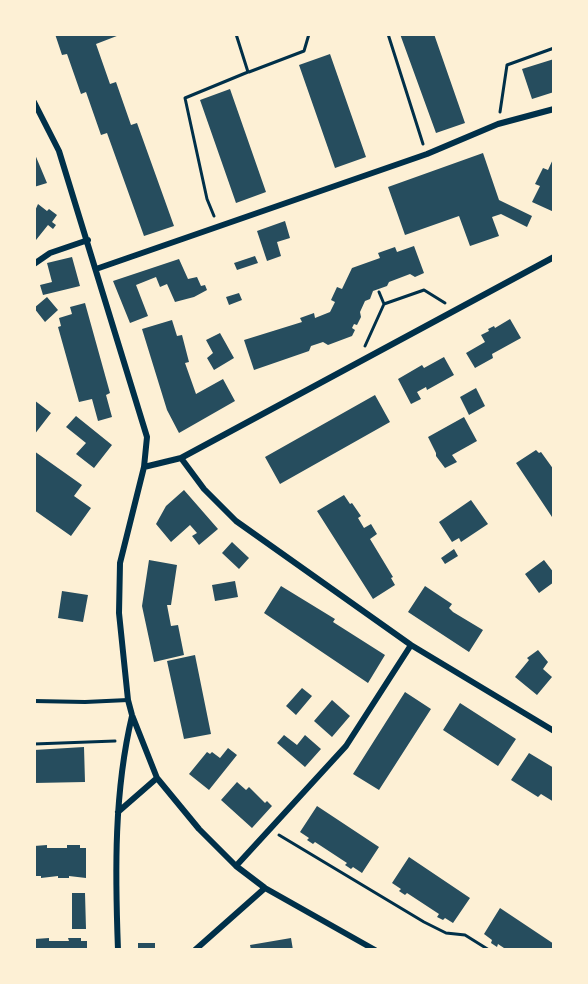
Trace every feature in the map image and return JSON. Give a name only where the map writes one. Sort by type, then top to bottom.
[{"type":"street","points":[[34,102],[59,151],[147,437],[144,466],[120,563],[119,613],[128,700],[132,715],[158,778],[199,830],[236,866],[265,888],[375,950]]},
{"type":"street","points":[[96,268],[427,154],[498,124],[554,109]]},
{"type":"street","points":[[34,264],[50,253],[88,240]]},
{"type":"street","points":[[144,466],[181,458],[554,257]]},
{"type":"street","points":[[181,458],[204,489],[236,521],[411,645],[554,731]]},
{"type":"street","points":[[236,866],[346,746],[411,645]]},
{"type":"street","points":[[118,950],[115,873],[118,812],[126,740],[132,715]]},
{"type":"street","points":[[118,812],[158,778]]},
{"type":"street","points":[[195,950],[265,888]]},
{"type":"lane","points":[[34,701],[128,700]]},
{"type":"path","points":[[236,34],[248,72]]},
{"type":"path","points":[[218,226],[207,199],[185,98],[304,51],[309,34]]},
{"type":"path","points":[[388,34],[427,154]]},
{"type":"path","points":[[498,124],[507,65],[554,48]]},
{"type":"path","points":[[384,304],[424,290],[456,309]]},
{"type":"path","points":[[359,361],[384,304],[379,292]]},
{"type":"path","points":[[34,744],[126,740]]},
{"type":"path","points":[[270,830],[423,922],[446,933],[465,935],[489,950]]},
{"type":"building","points":[[55,34],[122,34],[96,44],[110,84],[116,82],[131,125],[137,123],[174,226],[144,236],[107,133],[101,135],[86,92],[81,94],[67,54],[62,55]]},
{"type":"building","points":[[400,34],[434,34],[465,123],[436,133]]},
{"type":"building","points":[[330,54],[366,157],[335,168],[299,65]]},
{"type":"building","points":[[554,59],[554,92],[532,99],[522,69]]},
{"type":"building","points":[[230,89],[266,192],[236,203],[200,100]]},
{"type":"building","points":[[34,152],[47,183],[34,187]]},
{"type":"building","points":[[483,153],[499,200],[532,216],[527,227],[501,214],[492,217],[499,236],[470,246],[459,216],[405,235],[388,187]]},
{"type":"building","points":[[554,157],[554,212],[532,202],[540,186],[535,184],[543,168],[548,170]]},
{"type":"building","points":[[38,204],[57,215],[52,222],[56,225],[53,229],[48,225],[36,240],[34,238],[34,213]]},
{"type":"building","points":[[285,221],[290,238],[277,242],[281,256],[267,261],[257,231]]},
{"type":"building","points":[[414,246],[424,273],[415,277],[410,274],[373,291],[370,299],[365,301],[357,325],[354,324],[352,328],[355,330],[352,336],[328,345],[323,342],[311,346],[309,351],[254,370],[244,340],[302,322],[300,318],[314,313],[315,318],[330,312],[335,302],[331,300],[337,287],[342,289],[352,268],[380,258],[378,253],[395,247],[397,252]]},
{"type":"building","points":[[255,256],[258,263],[237,270],[234,263]]},
{"type":"building","points":[[72,257],[80,286],[43,295],[40,285],[52,282],[47,263]]},
{"type":"building","points":[[179,259],[188,279],[197,277],[201,286],[205,285],[207,290],[194,297],[175,302],[167,284],[160,287],[156,277],[136,285],[148,316],[130,323],[113,281]]},
{"type":"building","points":[[239,293],[242,300],[229,305],[226,297]]},
{"type":"building","points":[[47,297],[58,310],[45,322],[34,308]]},
{"type":"building","points":[[85,303],[110,393],[106,395],[112,417],[98,421],[92,399],[79,402],[58,327],[61,326],[59,318],[72,314],[70,307]]},
{"type":"building","points":[[510,319],[521,338],[492,354],[493,358],[475,368],[466,353],[485,342],[481,335],[489,331],[488,329],[494,326],[495,328]]},
{"type":"building","points":[[172,320],[177,336],[182,335],[189,362],[185,363],[196,394],[223,379],[235,401],[179,433],[167,410],[142,329]]},
{"type":"building","points":[[220,333],[234,358],[214,370],[207,358],[213,353],[206,340]]},
{"type":"building","points":[[444,357],[454,375],[427,390],[426,387],[417,392],[421,399],[411,404],[398,379],[422,365],[424,368]]},
{"type":"building","points":[[476,388],[485,406],[469,415],[460,397]]},
{"type":"building","points":[[375,395],[390,422],[280,484],[265,457]]},
{"type":"building","points":[[34,400],[51,413],[34,435]]},
{"type":"building","points":[[76,416],[112,445],[94,468],[76,454],[86,443],[66,427]]},
{"type":"building","points":[[464,417],[477,441],[452,455],[457,462],[445,468],[436,456],[428,437]]},
{"type":"building","points":[[536,450],[541,452],[554,470],[554,520],[516,463]]},
{"type":"building","points":[[34,451],[82,485],[74,496],[91,508],[71,536],[34,510]]},
{"type":"building","points":[[184,490],[218,529],[199,545],[192,536],[197,533],[190,525],[171,542],[156,524],[166,506]]},
{"type":"building","points":[[344,495],[361,516],[358,518],[364,528],[371,524],[377,534],[370,539],[393,577],[391,578],[395,585],[373,599],[317,511]]},
{"type":"building","points":[[471,500],[488,524],[461,542],[459,538],[452,542],[439,522]]},
{"type":"building","points":[[232,542],[249,558],[239,569],[222,553]]},
{"type":"building","points":[[454,549],[458,556],[445,564],[441,558]]},
{"type":"building","points":[[149,560],[177,565],[171,605],[167,605],[171,626],[178,625],[184,655],[154,662],[142,606]]},
{"type":"building","points":[[544,560],[554,573],[554,582],[539,593],[525,574]]},
{"type":"building","points":[[235,581],[238,597],[215,601],[212,585]]},
{"type":"building","points":[[281,586],[335,619],[333,622],[385,655],[368,683],[264,613]]},
{"type":"building","points":[[425,586],[452,604],[449,608],[453,612],[483,630],[469,652],[408,612]]},
{"type":"building","points":[[62,591],[88,595],[83,622],[58,618]]},
{"type":"building","points":[[538,650],[548,662],[543,669],[552,677],[537,695],[515,677],[529,660],[527,658]]},
{"type":"building","points":[[195,655],[211,734],[184,739],[167,661]]},
{"type":"building","points":[[302,688],[312,696],[296,715],[286,706]]},
{"type":"building","points":[[405,692],[431,709],[379,790],[353,774]]},
{"type":"building","points":[[332,700],[350,716],[332,737],[314,721]]},
{"type":"building","points":[[460,703],[516,739],[498,766],[443,730]]},
{"type":"building","points":[[284,735],[297,745],[305,735],[321,749],[305,767],[277,743]]},
{"type":"building","points":[[84,747],[85,782],[34,783],[34,750]]},
{"type":"building","points":[[228,748],[237,755],[209,790],[189,774],[207,752],[210,754],[212,752],[220,758]]},
{"type":"building","points":[[529,753],[554,768],[554,802],[541,794],[538,797],[511,780]]},
{"type":"building","points":[[237,782],[246,790],[249,787],[265,803],[267,801],[272,806],[252,828],[221,800]]},
{"type":"building","points":[[317,806],[379,847],[362,873],[353,867],[351,869],[345,865],[347,863],[315,842],[313,844],[300,832]]},
{"type":"building","points":[[47,845],[47,848],[67,848],[67,845],[80,845],[80,848],[86,848],[86,878],[34,876],[34,846]]},
{"type":"building","points":[[409,857],[470,898],[453,923],[445,918],[443,920],[437,917],[439,914],[407,893],[405,895],[392,883]]},
{"type":"building","points":[[72,893],[85,893],[86,929],[72,929]]},
{"type":"building","points":[[500,908],[554,944],[554,950],[507,950],[498,944],[497,947],[491,943],[492,940],[484,934]]},
{"type":"building","points":[[49,938],[49,941],[69,941],[68,938],[81,938],[81,941],[87,941],[87,950],[34,950],[35,939]]},
{"type":"building","points":[[291,938],[293,950],[251,950],[250,945]]},
{"type":"building","points":[[138,943],[155,943],[155,950],[138,950]]}]
